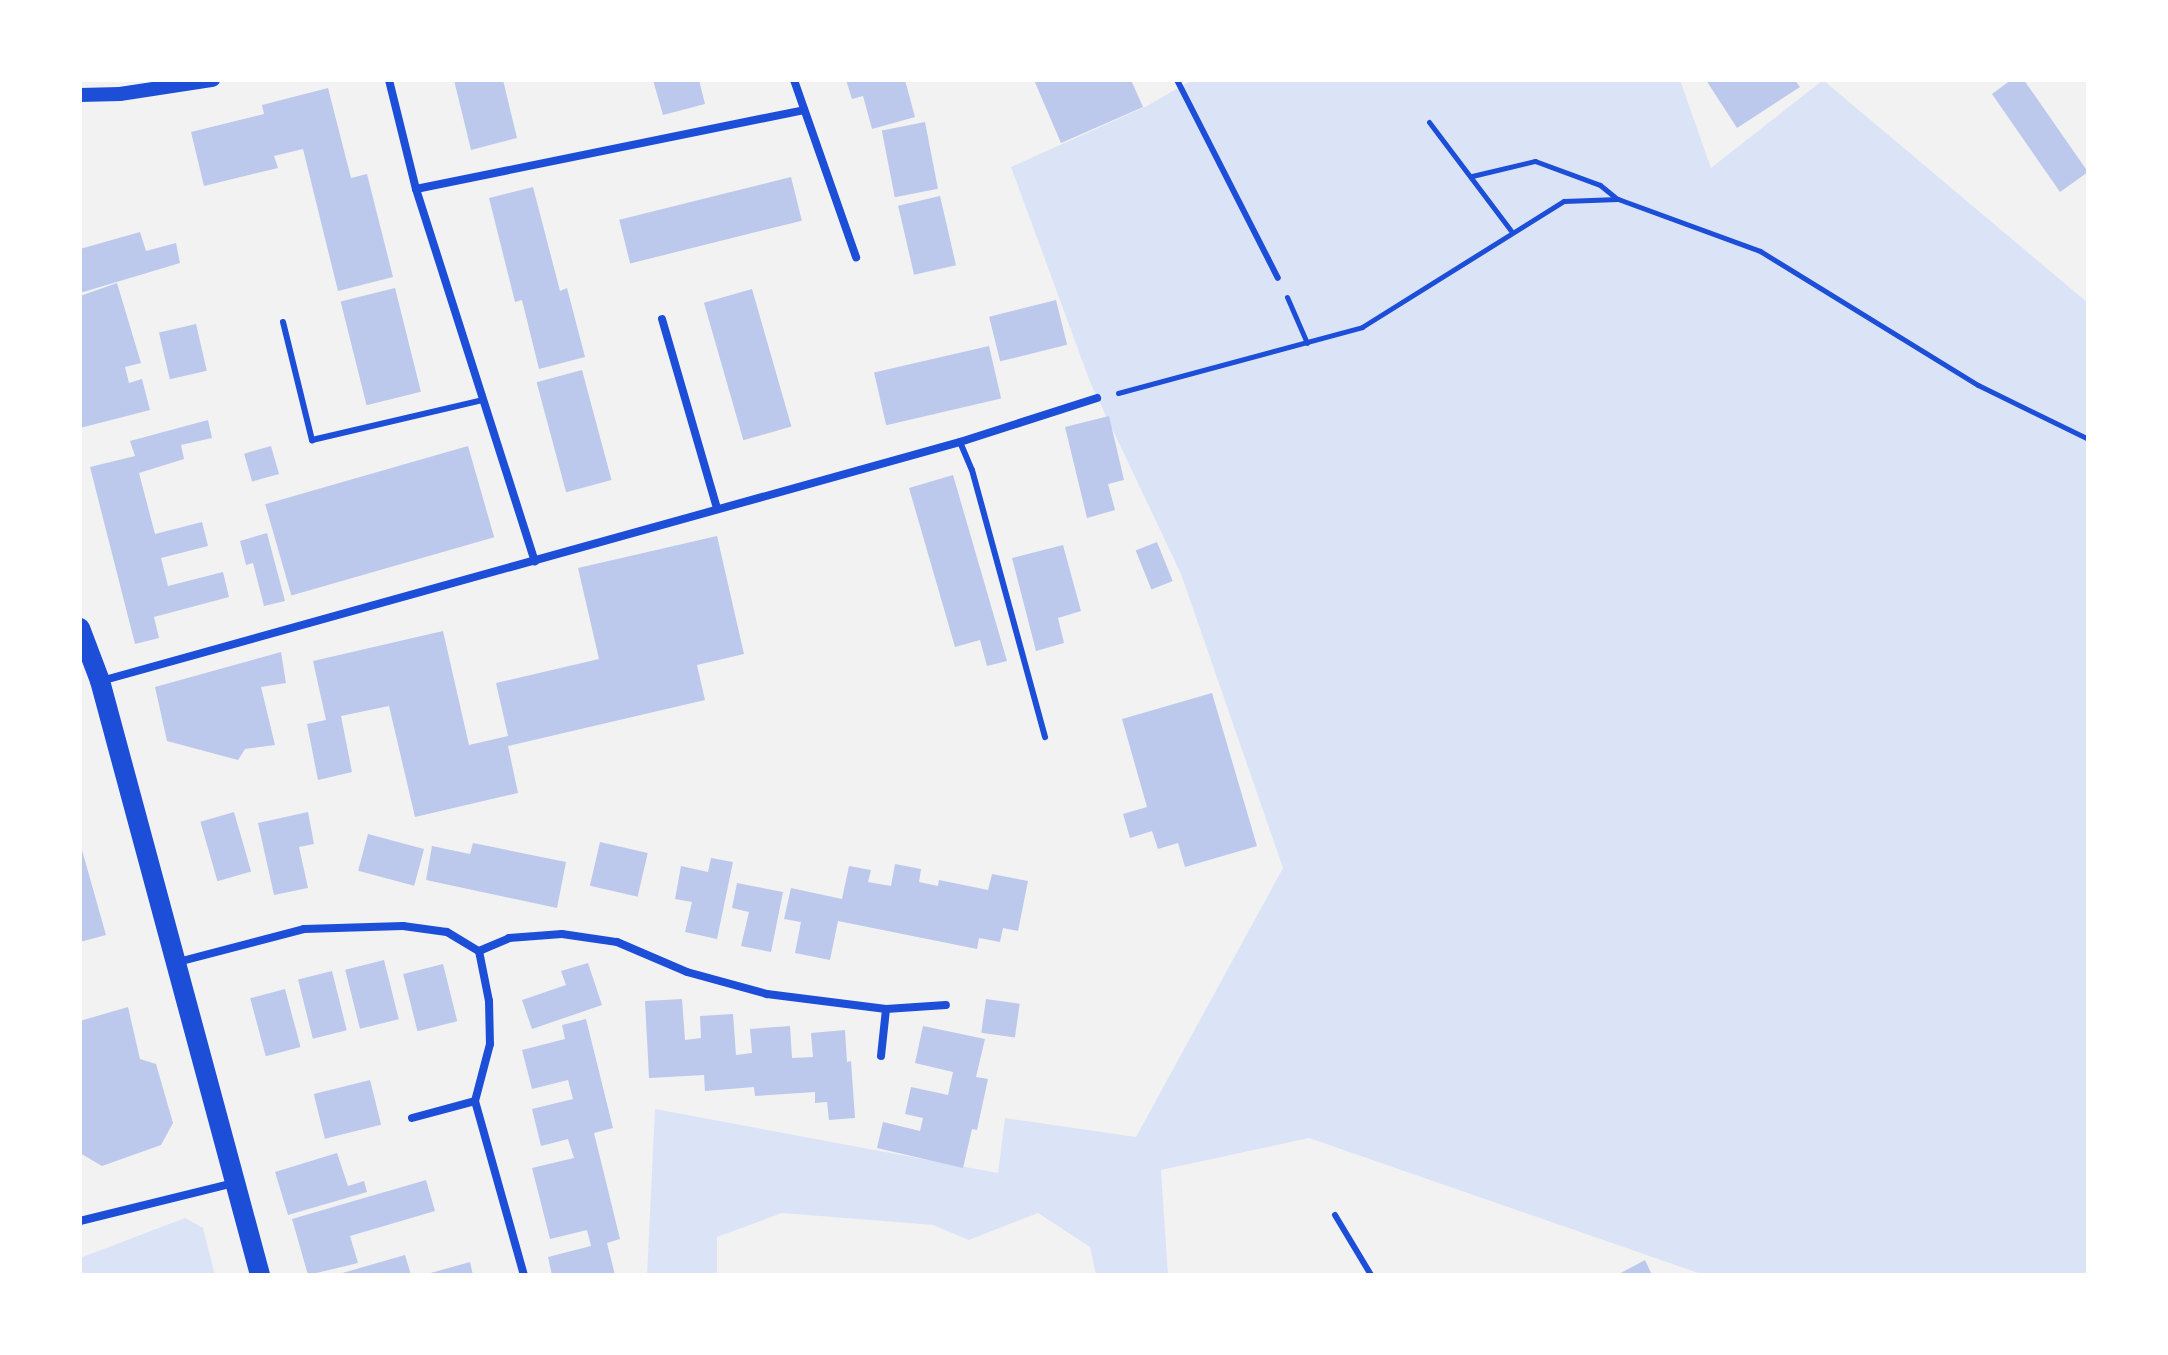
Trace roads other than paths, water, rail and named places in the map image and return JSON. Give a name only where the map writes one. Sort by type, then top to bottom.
[{"type":"main road","points":[[80,628],[100,681],[173,963],[260,1275]]},
{"type":"street","points":[[80,95],[120,94],[213,80]]},
{"type":"street","points":[[389,80],[416,189],[535,561]]},
{"type":"street","points":[[794,80],[856,257]]},
{"type":"street","points":[[416,189],[804,110]]},
{"type":"street","points":[[662,319],[717,508]]},
{"type":"street","points":[[100,681],[960,442],[1097,398]]},
{"type":"street","points":[[173,963],[304,929],[403,926],[447,932],[479,951],[489,1001],[490,1044],[475,1101],[524,1275]]},
{"type":"street","points":[[479,951],[509,938],[562,934],[617,942],[687,972],[767,994],[886,1009],[946,1005]]},
{"type":"street","points":[[881,1056],[886,1009]]},
{"type":"street","points":[[412,1118],[475,1101]]},
{"type":"street","points":[[80,1221],[234,1183]]},
{"type":"lane","points":[[1177,80],[1278,278]]},
{"type":"lane","points":[[283,322],[312,440],[483,400]]},
{"type":"lane","points":[[960,442],[972,470],[1045,737]]},
{"type":"lane","points":[[1335,1215],[1371,1275]]}]
